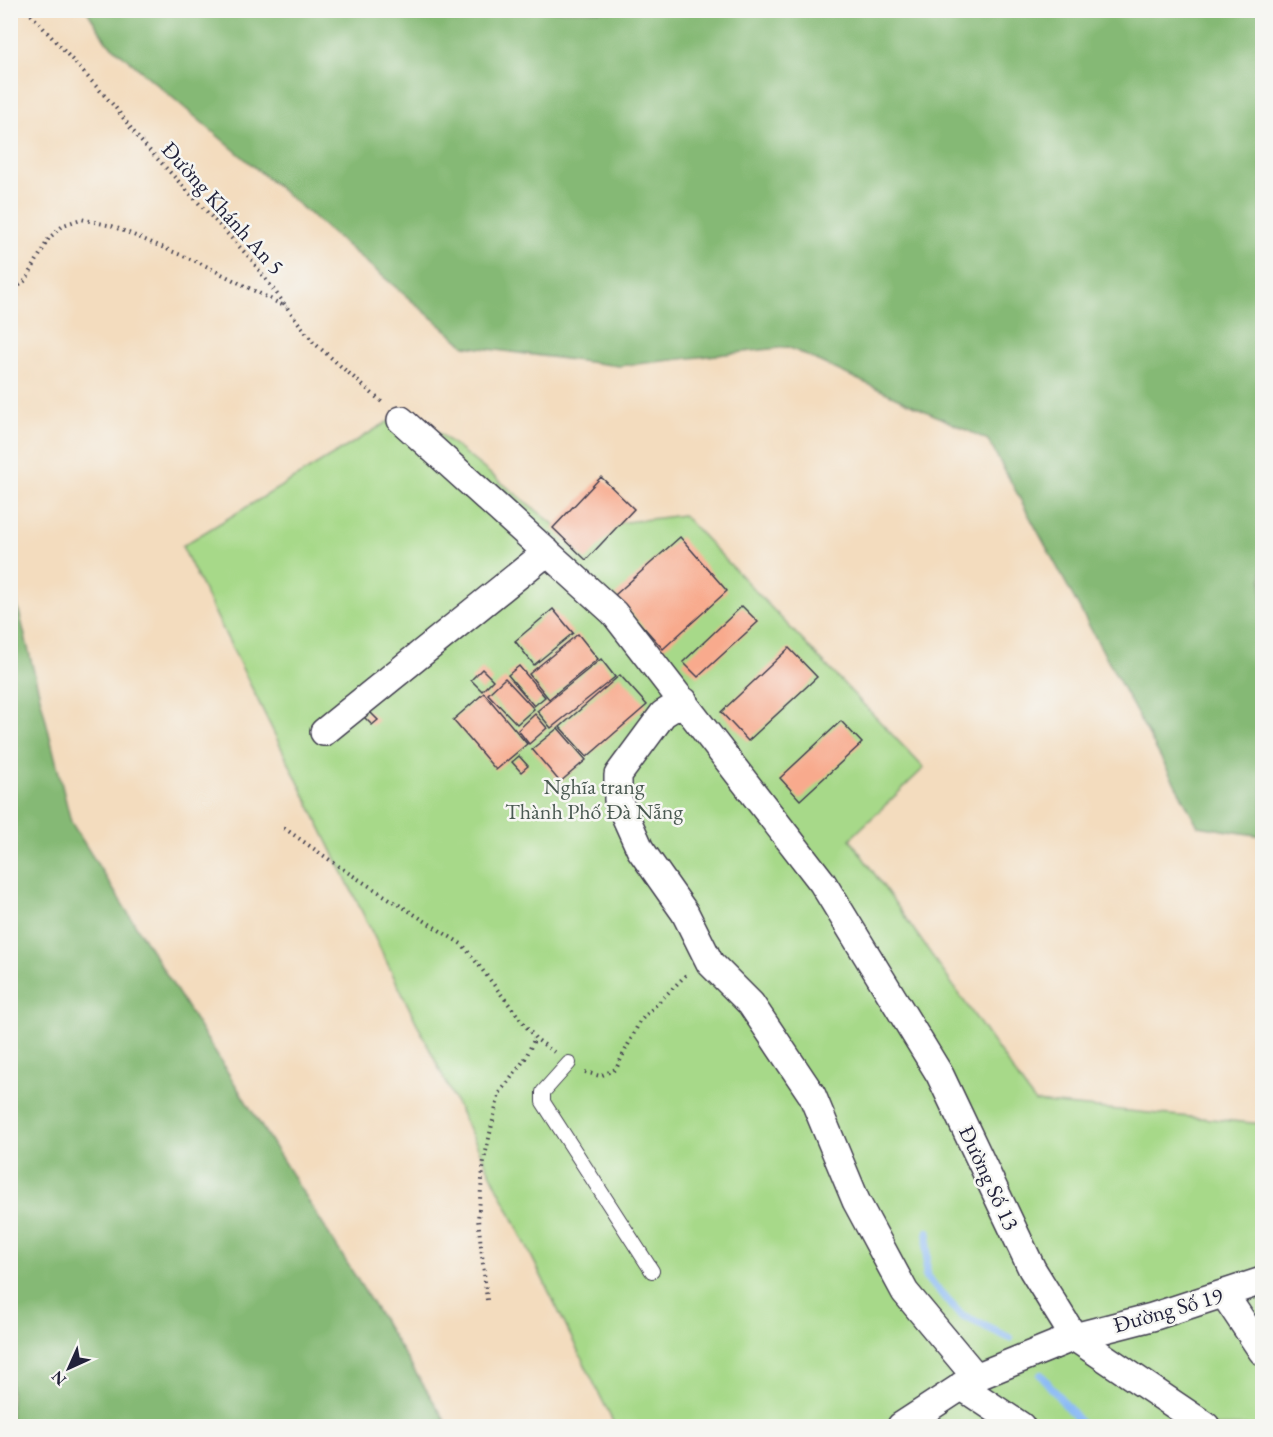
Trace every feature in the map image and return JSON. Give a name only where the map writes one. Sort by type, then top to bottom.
[{"type":"street","name":"Đường Số 13","points":[[401,420],[614,613],[822,882],[940,1075],[1032,1269],[1074,1337],[1206,1426]]},
{"type":"street","points":[[324,732],[547,552]]},
{"type":"street","points":[[684,701],[663,714],[618,775],[618,800],[640,849],[685,913],[710,963],[751,1004],[812,1095],[856,1201],[905,1292],[968,1382],[1021,1426]]},
{"type":"street","name":"Đường Số 19","points":[[902,1426],[968,1382],[1074,1337],[1152,1317],[1263,1281]]},
{"type":"street","points":[[1224,1294],[1263,1351]]},
{"type":"lane","points":[[569,1063],[543,1092],[543,1102],[652,1271]]},
{"type":"path","name":"Đường Khánh An 5","points":[[27,10],[116,107],[139,139],[249,257],[313,342],[401,420]]},
{"type":"path","points":[[10,293],[26,280],[49,238],[64,225],[81,219],[112,226],[202,264],[288,308]]},
{"type":"path","points":[[284,828],[347,872],[463,945],[535,1038],[579,1070],[600,1076],[616,1070],[640,1021],[684,975],[710,963]]},
{"type":"path","points":[[487,1300],[478,1220],[484,1160],[499,1094],[525,1059],[535,1038]]},
{"type":"green space","points":[[87,11],[1262,11],[1262,836],[1198,826],[988,440],[788,347],[619,366],[465,346],[106,41]]},
{"type":"green space","name":"Nghĩa trang Thành Phố Đà Nẵng","points":[[409,409],[561,530],[683,515],[924,768],[850,839],[1035,1102],[1262,1124],[1262,1426],[615,1426],[182,546]]},
{"type":"green space","points":[[10,575],[71,822],[449,1426],[11,1426]]},
{"type":"building","points":[[601,477],[634,509],[586,560],[553,528]]},
{"type":"building","points":[[680,537],[727,591],[663,649],[615,595]]},
{"type":"building","points":[[742,606],[758,622],[698,677],[683,662]]},
{"type":"building","points":[[553,609],[573,633],[534,665],[515,641]]},
{"type":"building","points":[[578,634],[598,659],[549,699],[529,674]]},
{"type":"building","points":[[789,648],[817,677],[748,741],[721,712]]},
{"type":"building","points":[[601,659],[615,677],[551,728],[537,711]]},
{"type":"building","points":[[519,666],[545,697],[534,706],[508,675]]},
{"type":"building","points":[[482,669],[493,680],[482,691],[471,680]]},
{"type":"building","points":[[620,675],[647,705],[587,757],[560,727]]},
{"type":"building","points":[[505,678],[534,709],[517,724],[488,694]]},
{"type":"building","points":[[484,693],[527,744],[496,770],[453,720]]},
{"type":"building","points":[[368,710],[378,720],[372,725],[363,716]]},
{"type":"building","points":[[535,714],[547,728],[529,744],[518,730]]},
{"type":"building","points":[[841,721],[862,743],[800,800],[780,778]]},
{"type":"building","points":[[558,728],[586,760],[560,782],[532,749]]},
{"type":"building","points":[[519,756],[528,766],[521,772],[512,762]]},
{"type":"waterway","points":[[928,1232],[926,1277],[961,1315],[1010,1338]]},
{"type":"waterway","points":[[1041,1375],[1083,1426]]}]
